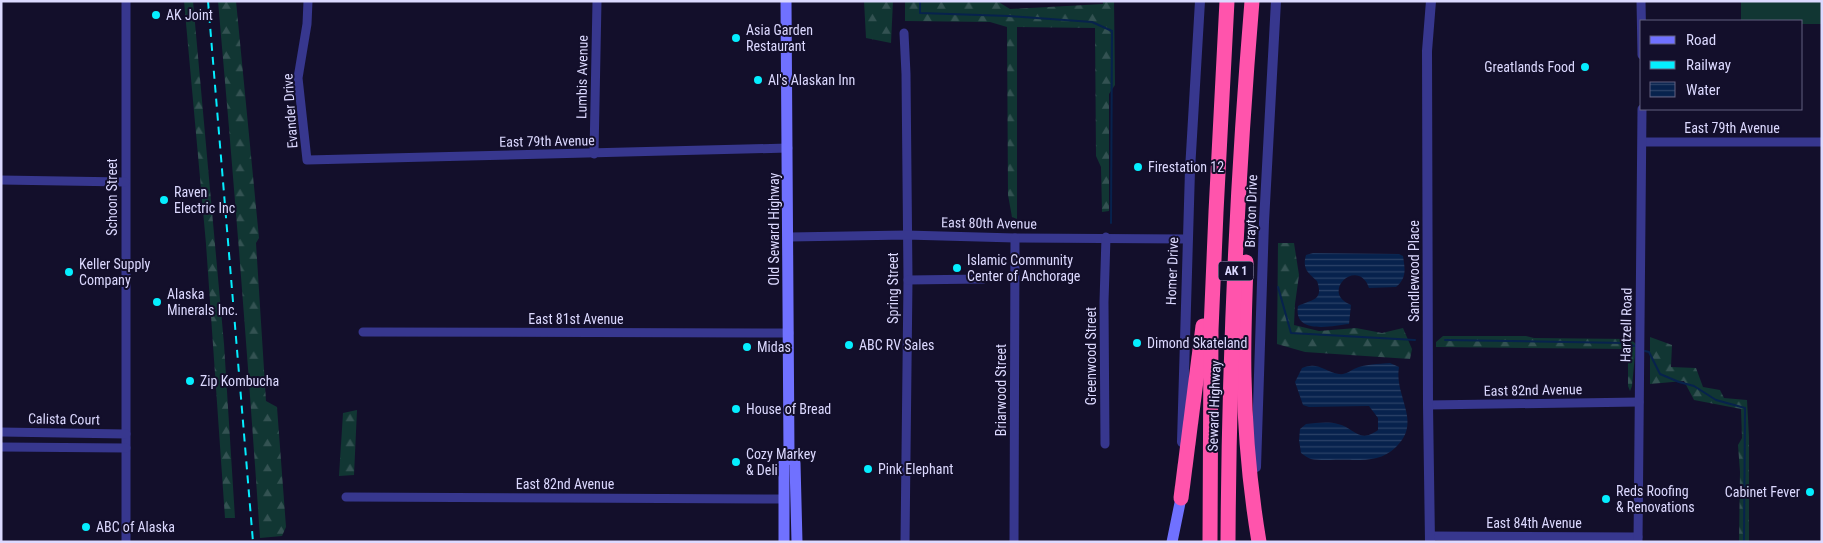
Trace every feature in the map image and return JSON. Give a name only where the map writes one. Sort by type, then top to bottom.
[{"type":"highway","name":"Seward Highway","points":[[1210,542],[1211,348],[1227,1]]},
{"type":"highway","name":"Seward Highway","points":[[1228,542],[1234,292],[1252,1]]},
{"type":"highway","points":[[1248,53],[1244,376],[1254,507],[1260,542]]},
{"type":"highway","points":[[1181,498],[1216,212]]},
{"type":"main road","name":"Old Seward Highway","points":[[784,542],[784,463],[789,456],[790,237],[786,1]]},
{"type":"main road","name":"Old Seward Highway","points":[[789,456],[796,463],[797,542]]},
{"type":"main road","name":"Homer Drive","points":[[1172,542],[1181,498]]},
{"type":"main road","points":[[784,499],[790,510],[791,542]]},
{"type":"street","name":"Schoon Street","points":[[126,1],[126,542]]},
{"type":"street","name":"Evander Drive","points":[[307,160],[298,78],[307,24],[308,1]]},
{"type":"street","name":"Lumbis Avenue","points":[[594,154],[597,1]]},
{"type":"street","name":"Homer Drive","points":[[1181,498],[1192,123],[1200,1]]},
{"type":"street","name":"Brayton Drive","points":[[1260,542],[1256,437],[1264,224],[1276,1]]},
{"type":"street","name":"Sandlewood Place","points":[[1430,539],[1427,51],[1432,1]]},
{"type":"street","points":[[1641,1],[1641,20]]},
{"type":"street","name":"Spring Street","points":[[904,34],[908,280],[905,542]]},
{"type":"street","name":"Hartzell Road","points":[[1638,539],[1642,110]]},
{"type":"street","name":"East 79th Avenue","points":[[1642,142],[1822,142]]},
{"type":"street","name":"East 79th Avenue","points":[[307,160],[788,148]]},
{"type":"street","points":[[1,180],[126,182]]},
{"type":"street","name":"East 80th Avenue","points":[[790,237],[906,235],[1188,239]]},
{"type":"street","name":"Briarwood Street","points":[[1014,542],[1015,238]]},
{"type":"street","name":"Greenwood Street","points":[[1105,444],[1104,302],[1106,238]]},
{"type":"street","points":[[908,280],[983,280]]},
{"type":"street","name":"East 81st Avenue","points":[[364,332],[789,333]]},
{"type":"street","name":"East 82nd Avenue","points":[[1428,405],[1639,402]]},
{"type":"street","name":"Calista Court","points":[[1,432],[126,434]]},
{"type":"street","name":"Calista Court","points":[[1,448],[126,448]]},
{"type":"street","name":"East 82nd Avenue","points":[[346,497],[784,499]]},
{"type":"street","name":"East 84th Avenue","points":[[1430,539],[1638,539]]},
{"type":"green space","points":[[184,1],[193,1],[224,344],[235,518],[225,518],[206,244]]},
{"type":"green space","points":[[218,1],[236,1],[259,238],[256,243],[266,401],[277,407],[286,527],[282,536],[260,538]]},
{"type":"green space","points":[[864,1],[893,1],[891,43],[866,38]]},
{"type":"green space","points":[[905,1],[997,1],[1010,9],[1103,4],[1103,1],[1114,1],[1115,85],[1109,94],[1109,211],[1102,212],[1101,167],[1096,156],[1095,28],[1017,27],[1017,219],[1012,217],[1008,195],[1007,27],[990,22],[905,21]]},
{"type":"green space","points":[[1741,1],[1822,1],[1822,24],[1803,24],[1803,20],[1741,20]]},
{"type":"green space","points":[[1278,243],[1294,243],[1299,275],[1294,325],[1319,331],[1356,328],[1382,333],[1403,328],[1412,349],[1410,359],[1305,352],[1277,344]]},
{"type":"green space","points":[[1443,336],[1630,339],[1636,344],[1632,386],[1630,391],[1628,386],[1628,349],[1436,347],[1436,342]]},
{"type":"green space","points":[[1650,337],[1672,345],[1671,367],[1696,368],[1703,387],[1720,390],[1724,398],[1747,400],[1749,542],[1739,542],[1740,472],[1738,445],[1742,438],[1741,409],[1694,400],[1684,381],[1650,384]]},
{"type":"green space","points":[[357,410],[354,475],[339,476],[343,413]]},
{"type":"water","points":[[1313,253],[1399,254],[1403,256],[1404,277],[1396,287],[1369,288],[1365,280],[1359,276],[1353,275],[1348,277],[1339,286],[1339,292],[1342,299],[1351,305],[1349,324],[1324,327],[1307,325],[1301,321],[1298,315],[1298,306],[1318,296],[1319,288],[1317,281],[1305,267],[1306,255]]},
{"type":"water","points":[[1390,363],[1399,367],[1400,389],[1407,419],[1404,438],[1396,447],[1387,454],[1366,460],[1315,460],[1301,453],[1300,429],[1306,424],[1334,423],[1344,426],[1357,434],[1366,436],[1378,430],[1378,418],[1369,406],[1309,407],[1303,405],[1295,382],[1302,368],[1317,366],[1341,374],[1363,366]]},
{"type":"waterway","points":[[920,1],[920,13],[1009,16],[1092,22],[1112,31],[1111,223]]},
{"type":"waterway","points":[[1278,287],[1291,333],[1415,340]]},
{"type":"waterway","points":[[1445,340],[1625,343],[1634,346]]},
{"type":"waterway","points":[[1645,351],[1649,352],[1660,374],[1694,386],[1716,400],[1745,408],[1744,542]]},
{"type":"railway","points":[[208,1],[253,542]]},
{"type":"place","name":"AK Joint","points":[[156,15]]},
{"type":"place","name":"Asia Garden Restaurant","points":[[736,38]]},
{"type":"place","name":"Greatlands Food","points":[[1585,67]]},
{"type":"place","name":"Al's Alaskan Inn","points":[[758,80]]},
{"type":"place","name":"Firestation 12","points":[[1138,167]]},
{"type":"place","name":"Raven Electric Inc","points":[[164,200]]},
{"type":"place","name":"Islamic Community Center of Anchorage","points":[[957,268]]},
{"type":"place","name":"Keller Supply Company","points":[[69,272]]},
{"type":"place","name":"Alaska Minerals Inc.","points":[[157,302]]},
{"type":"place","name":"Dimond Skateland","points":[[1137,343]]},
{"type":"place","name":"ABC RV Sales","points":[[849,345]]},
{"type":"place","name":"Midas","points":[[747,347]]},
{"type":"place","name":"Zip Kombucha","points":[[190,381]]},
{"type":"place","name":"House of Bread","points":[[736,409]]},
{"type":"place","name":"Cozy Markey & Deli","points":[[736,462]]},
{"type":"place","name":"Pink Elephant","points":[[868,469]]},
{"type":"place","name":"Cabinet Fever","points":[[1810,492]]},
{"type":"place","name":"Reds Roofing & Renovations","points":[[1606,499]]},
{"type":"place","name":"ABC of Alaska","points":[[86,527]]}]
